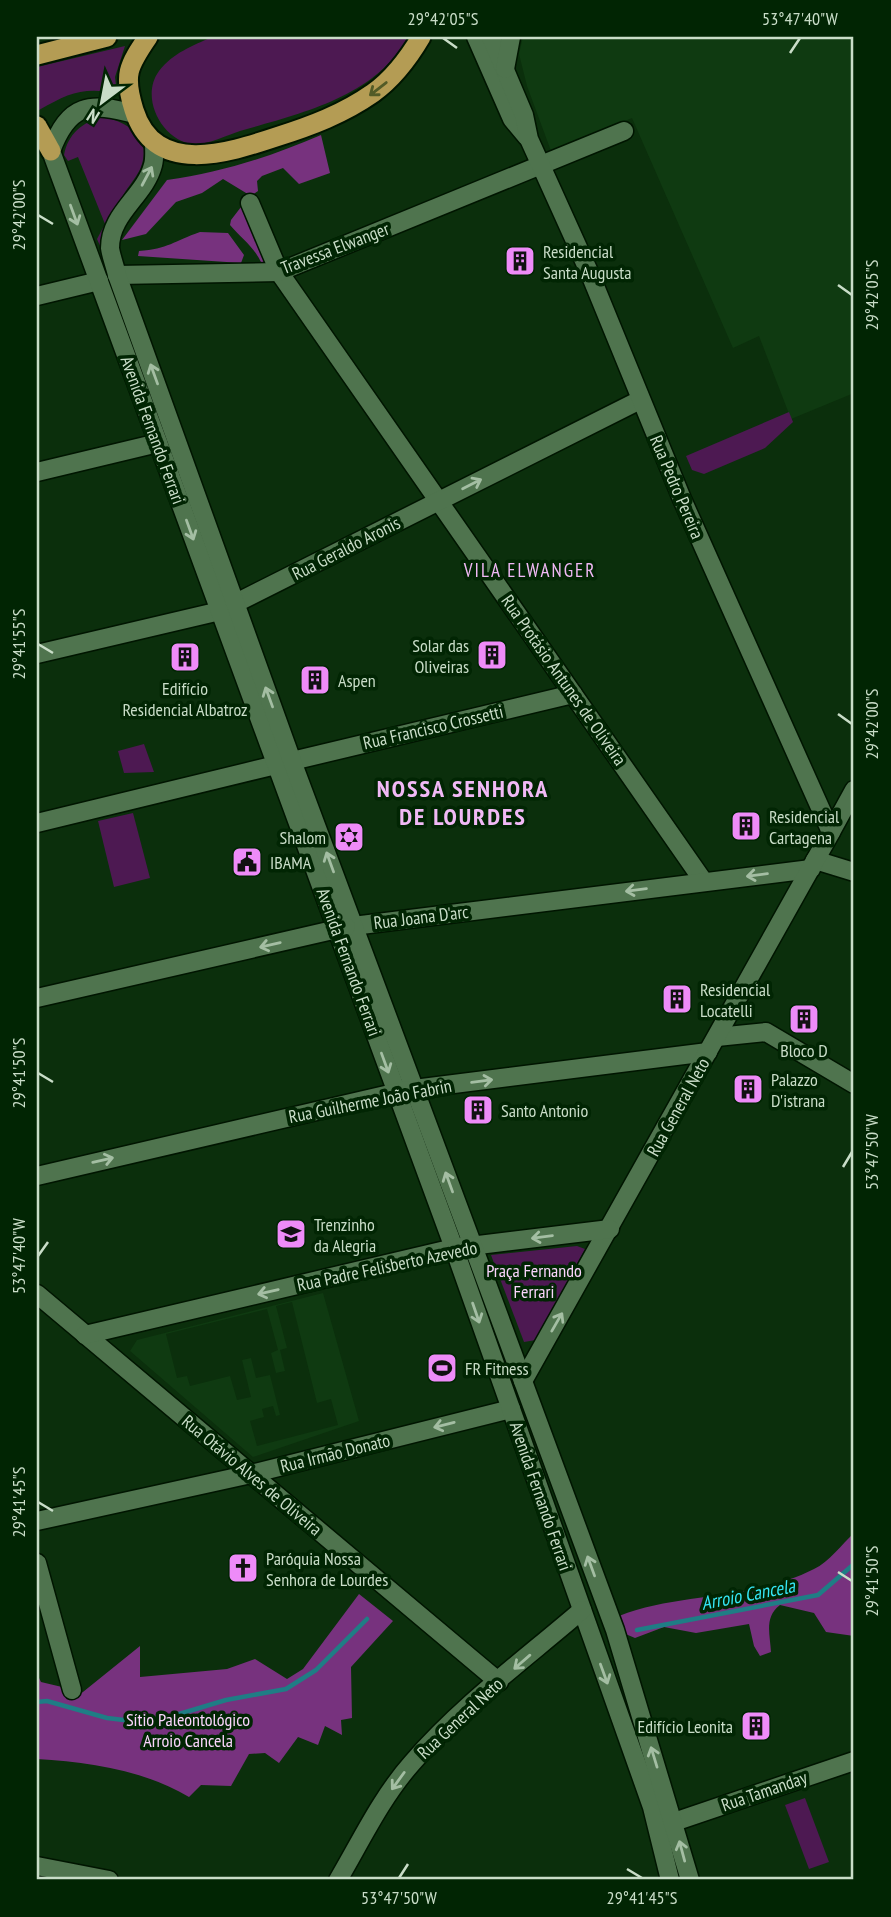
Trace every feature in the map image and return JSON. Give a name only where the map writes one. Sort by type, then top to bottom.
[{"type":"highway","points":[[37,55],[107,37]]},
{"type":"highway","points":[[148,37],[130,64],[126,83],[135,114],[154,143],[171,151],[223,155],[344,112],[393,77],[421,37]]},
{"type":"highway","points":[[37,126],[51,150]]},
{"type":"street","name":"Rua Pedro Pereira","points":[[476,37],[512,118],[529,139]]},
{"type":"street","name":"Rua Pedro Pereira","points":[[491,37],[524,115],[529,139],[590,274],[640,400],[783,729],[831,832]]},
{"type":"street","points":[[505,69],[511,37]]},
{"type":"street","points":[[51,150],[60,125],[82,110],[113,108],[135,114]]},
{"type":"street","name":"Travessa Elwanger","points":[[117,275],[279,272],[624,131]]},
{"type":"street","name":"Avenida Fernando Ferrari","points":[[154,143],[153,164],[146,180],[121,214],[113,232],[110,249],[117,275],[228,607],[405,1091],[454,1248],[652,1807],[670,1880]]},
{"type":"street","name":"Avenida Fernando Ferrari","points":[[51,150],[158,443],[228,607]]},
{"type":"street","name":"Rua Protásio Antunes de Oliveira","points":[[250,203],[279,272],[704,882]]},
{"type":"street","points":[[37,296],[99,281]]},
{"type":"street","name":"Rua Geraldo Aronis","points":[[37,654],[228,607],[640,400]]},
{"type":"street","points":[[37,472],[158,443]]},
{"type":"street","name":"Rua Francisco Crossetti","points":[[37,823],[573,694]]},
{"type":"street","name":"Rua General Neto","points":[[523,1381],[854,790]]},
{"type":"street","name":"Rua Joana D'arc","points":[[37,998],[345,928],[704,882],[813,864],[854,872]]},
{"type":"street","name":"Rua Guilherme João Fabrin","points":[[37,1176],[405,1091],[713,1044],[766,1032],[854,1084]]},
{"type":"street","name":"Avenida Fernando Ferrari","points":[[405,1091],[472,1246],[615,1630],[690,1880]]},
{"type":"street","name":"Rua Padre Felisberto Azevedo","points":[[86,1335],[454,1248],[610,1228]]},
{"type":"street","name":"Rua Otávio Alves de Oliveira","points":[[37,1294],[499,1682]]},
{"type":"street","name":"Rua Irmão Donato","points":[[37,1521],[251,1474],[511,1409]]},
{"type":"street","points":[[37,1563],[72,1690]]},
{"type":"street","name":"Rua General Neto","points":[[338,1880],[381,1804],[410,1765],[437,1736],[582,1610]]},
{"type":"street","name":"Rua Tamanday","points":[[674,1822],[854,1761]]},
{"type":"street","points":[[37,1866],[109,1880]]},
{"type":"shaded area","points":[[523,37],[854,37],[854,393],[791,419],[759,336],[733,348],[632,118],[551,151],[527,86],[519,54]]},
{"type":"shaded area","points":[[323,1293],[359,1421],[253,1457],[130,1351],[137,1340]],"holes":[[[292,1302],[317,1403],[331,1399],[338,1425],[257,1446],[250,1421],[264,1417],[262,1409],[273,1406],[276,1416],[280,1415],[270,1375],[256,1378],[251,1358],[242,1360],[251,1397],[237,1400],[230,1376],[190,1386],[187,1376],[177,1378],[166,1334],[267,1309],[278,1350],[271,1353],[276,1373],[285,1371],[280,1350],[287,1348],[276,1306]]]},
{"type":"green space","points":[[212,37],[408,37],[394,58],[377,74],[335,100],[288,117],[194,144],[173,136],[157,117],[153,105],[153,82],[170,59]]},
{"type":"green space","points":[[125,46],[115,77],[117,93],[85,91],[59,99],[39,110],[37,67]]},
{"type":"green space","points":[[103,117],[120,122],[134,132],[140,138],[144,154],[141,168],[122,197],[101,248],[97,239],[105,224],[78,157],[68,161],[64,155],[77,130]]},
{"type":"green space","points":[[321,135],[330,173],[299,184],[283,168],[262,176],[257,181],[258,191],[251,196],[223,179],[202,193],[176,202],[146,234],[122,240],[167,180],[246,163]]},
{"type":"green space","points":[[241,207],[267,264],[261,262],[230,225]]},
{"type":"green space","points":[[200,232],[228,233],[244,255],[241,263],[138,256],[139,251],[164,246]]},
{"type":"green space","points":[[789,412],[793,422],[765,448],[704,474],[692,470],[686,456]]},
{"type":"green space","points":[[144,744],[154,772],[124,773],[118,751]]},
{"type":"green space","points":[[133,813],[150,878],[114,887],[98,821]]},
{"type":"green space","name":"Praça Fernando Ferrari","points":[[577,1246],[585,1249],[536,1340],[524,1342],[491,1255]]},
{"type":"green space","points":[[854,1533],[854,1636],[826,1632],[814,1613],[780,1605],[770,1620],[771,1652],[760,1656],[754,1646],[749,1624],[696,1633],[664,1627],[635,1638],[623,1633],[619,1616],[643,1608],[741,1592],[790,1579],[820,1566]]},
{"type":"green space","name":"Sítio Paleontológico Arroio Cancela","points":[[359,1594],[393,1621],[351,1667],[352,1718],[341,1720],[342,1735],[325,1726],[318,1745],[298,1737],[279,1763],[265,1753],[249,1754],[231,1786],[201,1785],[189,1797],[153,1780],[115,1769],[37,1759],[37,1674],[41,1682],[62,1687],[78,1696],[140,1646],[140,1677],[227,1669],[255,1659],[287,1679],[303,1669]]},
{"type":"green space","points":[[805,1798],[829,1862],[809,1869],[785,1805]]},
{"type":"waterway","name":"Arroio Cancela","points":[[637,1630],[818,1595],[854,1564]]},
{"type":"waterway","name":"Arroio Cancela","points":[[37,1702],[47,1701],[107,1718],[149,1723],[226,1700],[286,1689],[316,1670],[367,1619]]},
{"type":"place","name":"Residencial Santa Augusta","points":[[520,261]]},
{"type":"place","name":"Solar das Oliveiras","points":[[492,655]]},
{"type":"place","name":"Edifício Residencial Albatroz","points":[[185,657]]},
{"type":"place","name":"Aspen","points":[[315,680]]},
{"type":"place","name":"Residencial Cartagena","points":[[746,826]]},
{"type":"place","name":"Shalom","points":[[349,837]]},
{"type":"place","name":"IBAMA","points":[[247,862]]},
{"type":"place","name":"Residencial Locatelli","points":[[677,999]]},
{"type":"place","name":"Bloco D","points":[[804,1019]]},
{"type":"place","name":"Palazzo D'istrana","points":[[748,1089]]},
{"type":"place","name":"Santo Antonio","points":[[478,1110]]},
{"type":"place","name":"Trenzinho da Alegria","points":[[291,1234]]},
{"type":"place","name":"FR Fitness","points":[[442,1368]]},
{"type":"place","name":"Paróquia Nossa Senhora de Lourdes","points":[[243,1568]]},
{"type":"place","name":"Edifício Leonita","points":[[756,1726]]},
{"type":"district","name":"VILA ELWANGER","points":[[530,570]]},
{"type":"district","name":"NOSSA SENHORA DE LOURDES","points":[[463,802]]}]
